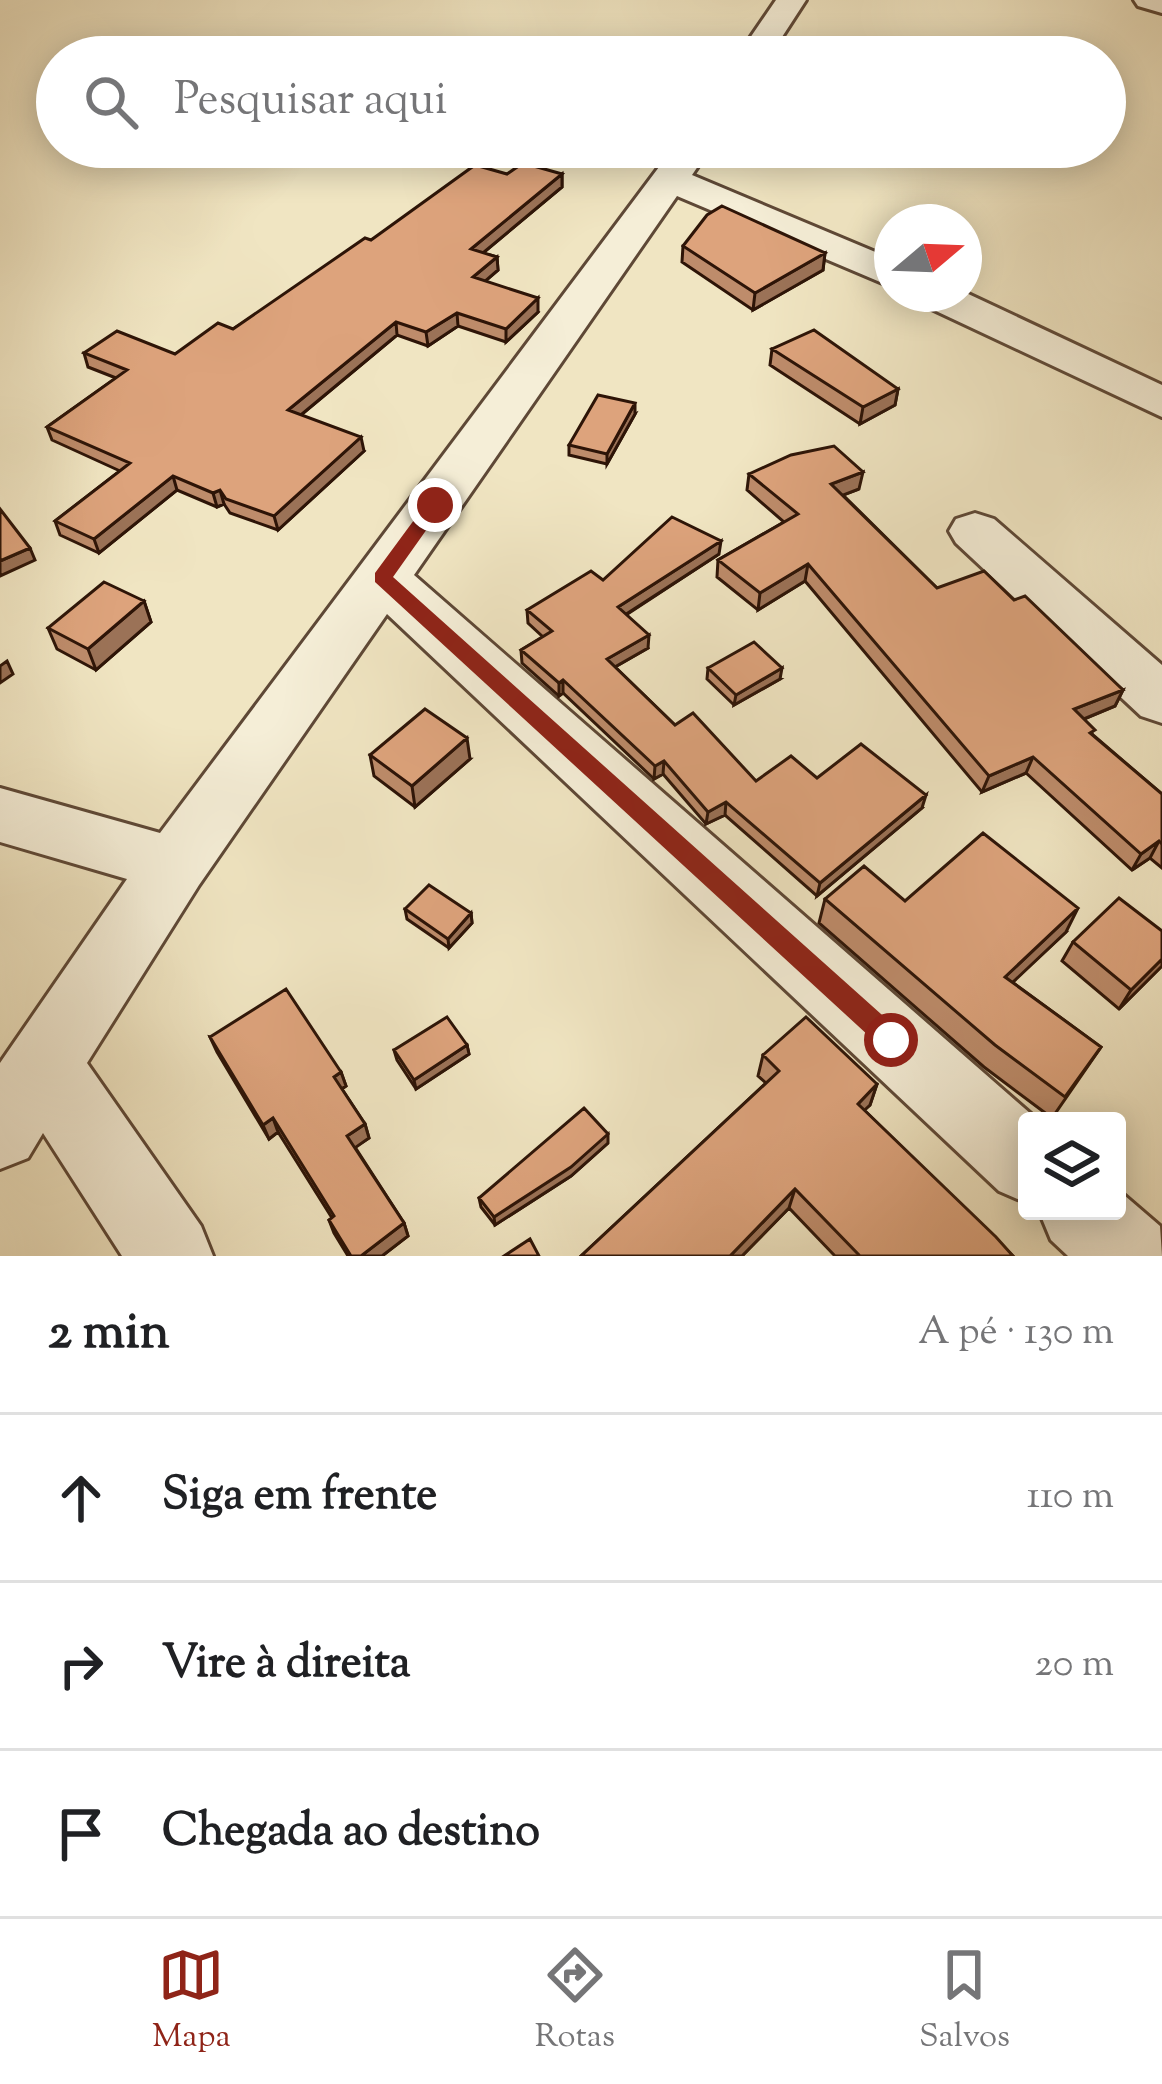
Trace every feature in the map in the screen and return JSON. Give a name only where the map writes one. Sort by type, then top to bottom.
[{"type":"street","points":[[767,36],[791,0]]},
{"type":"street","points":[[1149,0],[1162,4]]},
{"type":"street","points":[[0,1130],[175,865],[678,168]]},
{"type":"street","points":[[691,168],[874,264]]},
{"type":"street","points":[[972,312],[1162,403]]},
{"type":"street","points":[[975,531],[1162,700]]},
{"type":"street","points":[[382,578],[1018,1155]]},
{"type":"street","points":[[0,815],[175,865]]},
{"type":"street","points":[[44,1066],[171,1256]]},
{"type":"street","points":[[1090,1220],[1130,1256]]},
{"type":"building","points":[[471,168],[507,174],[516,168],[541,168],[562,174],[471,249],[497,257],[473,277],[538,298],[506,329],[457,313],[426,332],[396,322],[288,410],[361,437],[274,516],[226,499],[220,490],[213,493],[173,476],[94,539],[55,521],[130,463],[47,427],[127,370],[84,353],[117,331],[175,354],[218,323],[233,329],[365,238],[371,240]]},
{"type":"building","points":[[722,206],[825,253],[755,293],[683,246],[707,215]]},
{"type":"building","points":[[814,330],[898,389],[863,407],[772,349]]},
{"type":"building","points":[[598,395],[635,403],[607,454],[569,445]]},
{"type":"building","points":[[834,446],[863,472],[831,484],[937,588],[984,571],[1014,600],[1025,596],[1123,690],[1074,709],[1095,730],[1090,733],[1162,794],[1162,844],[1159,841],[1141,854],[1033,757],[989,776],[808,564],[760,593],[718,560],[798,514],[749,474],[791,455]]},
{"type":"building","points":[[0,509],[30,548],[0,561]]},
{"type":"building","points":[[672,517],[721,541],[618,607],[649,635],[607,659],[675,725],[693,713],[756,781],[791,756],[817,778],[861,744],[926,795],[820,883],[726,802],[708,812],[664,761],[655,766],[563,680],[559,683],[521,650],[552,631],[527,610],[591,571],[603,580]]},
{"type":"building","points":[[104,582],[144,601],[88,649],[48,628]]},
{"type":"building","points":[[754,642],[782,668],[736,695],[708,668]]},
{"type":"building","points":[[425,709],[467,738],[412,786],[370,755]]},
{"type":"building","points":[[983,833],[1078,908],[1005,977],[1101,1047],[1065,1097],[995,1045],[825,899],[864,866],[905,901]]},
{"type":"building","points":[[429,885],[471,913],[448,939],[405,909]]},
{"type":"building","points":[[1119,898],[1162,931],[1162,959],[1131,990],[1073,942]]},
{"type":"building","points":[[286,989],[341,1072],[334,1077],[365,1124],[347,1136],[404,1223],[361,1256],[351,1256],[329,1220],[334,1216],[273,1118],[263,1125],[210,1037]]},
{"type":"building","points":[[447,1017],[467,1045],[414,1080],[394,1050]]},
{"type":"building","points":[[806,1017],[877,1084],[858,1104],[1013,1256],[860,1256],[795,1189],[730,1256],[581,1256],[779,1071],[763,1055]]},
{"type":"building","points":[[584,1108],[608,1134],[571,1167],[494,1217],[479,1198]]},
{"type":"building","points":[[530,1239],[539,1256],[504,1256]]},
{"type":"route","points":[[435,505],[382,578],[891,1040]]}]
